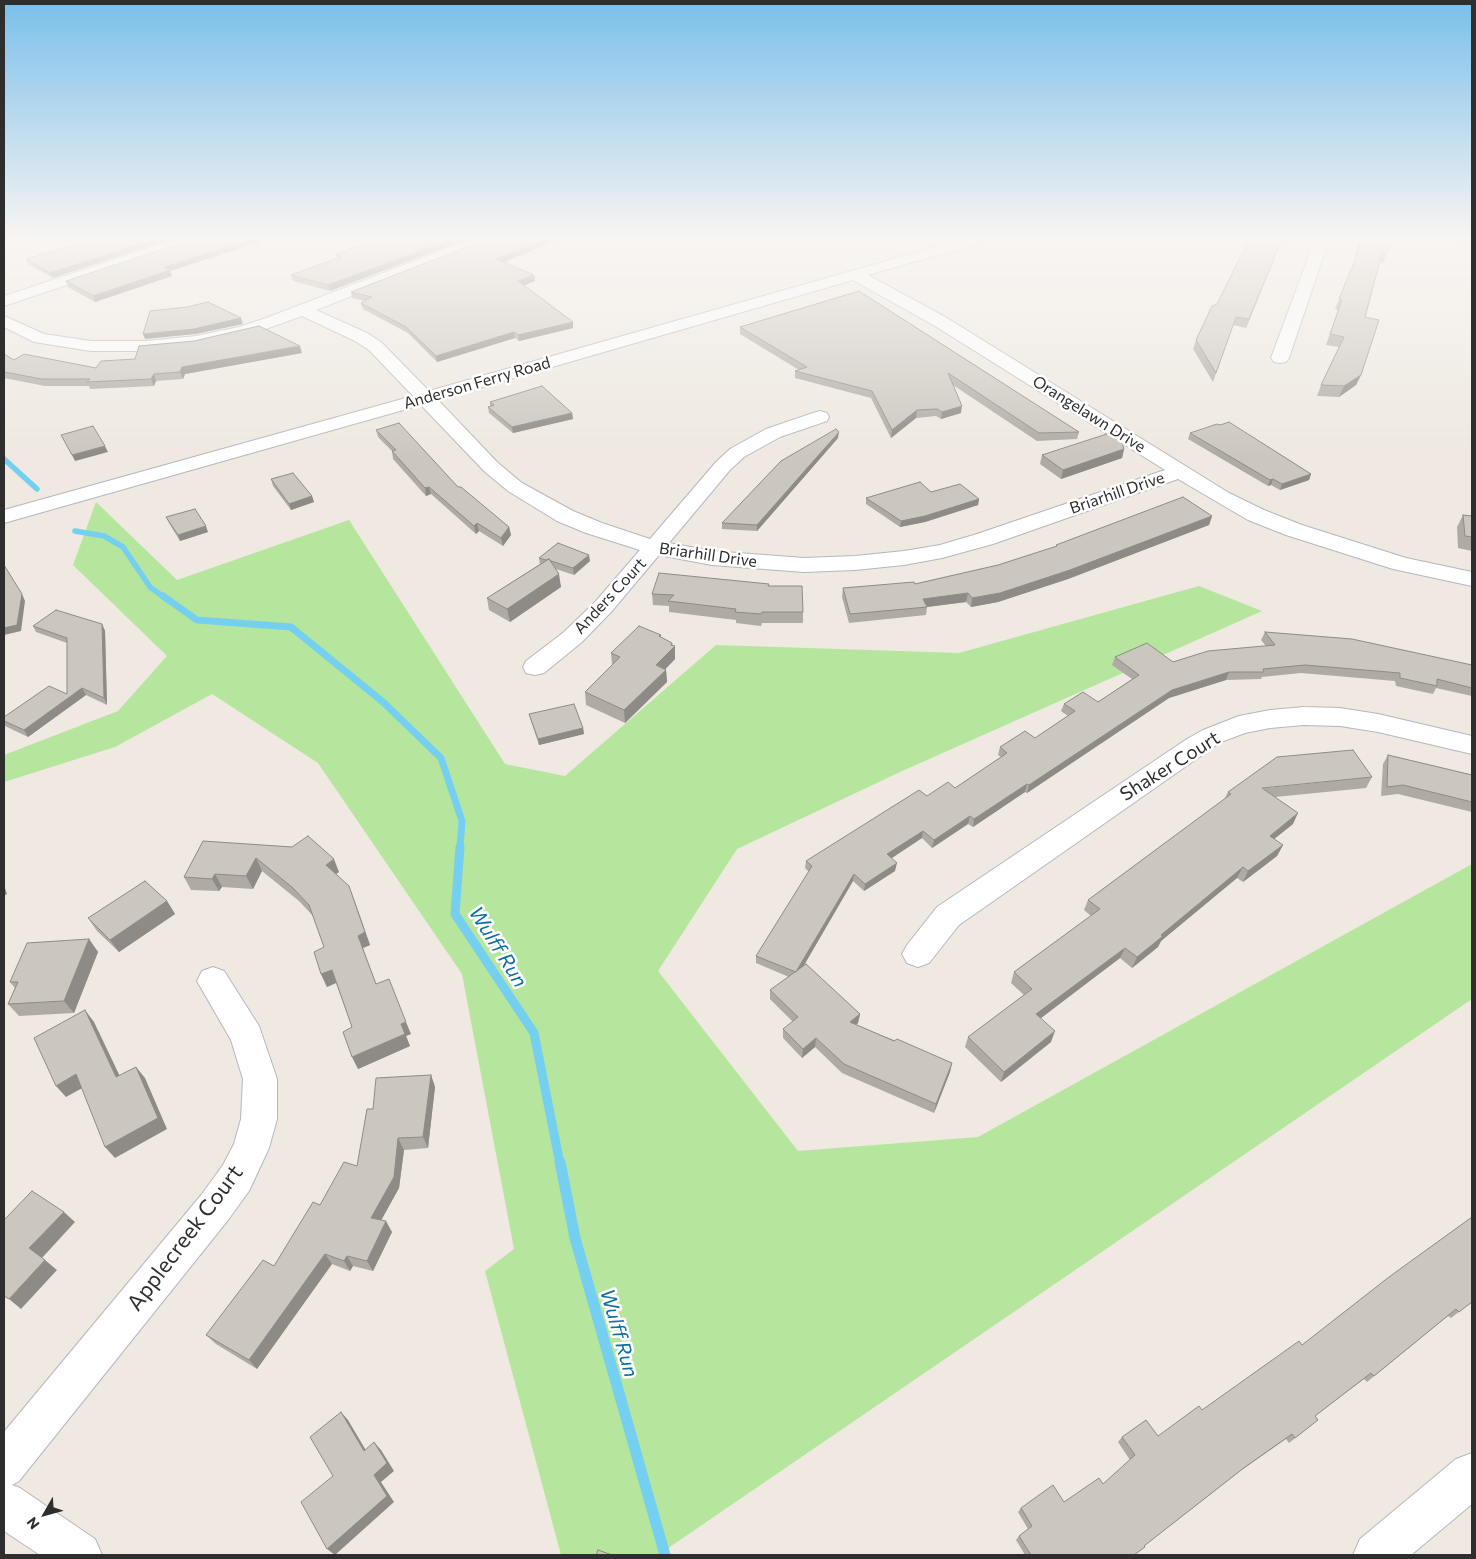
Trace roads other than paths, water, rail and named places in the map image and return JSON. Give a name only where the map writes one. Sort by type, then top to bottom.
[{"type":"street","points":[[4,321],[40,338],[63,343],[106,347],[146,346],[220,336],[272,322],[298,312]]},
{"type":"street","name":"Briarhill Drive","points":[[306,312],[361,337],[375,346],[491,467],[515,487],[564,516],[594,528],[654,547],[728,560],[804,565],[855,563],[904,558],[942,551],[985,539],[1181,471]]},
{"type":"street","name":"Anderson Ferry Road","points":[[4,517],[426,398],[722,312]]},
{"type":"street","name":"Orangelawn Drive","points":[[923,312],[1222,497],[1256,515],[1294,530],[1401,564],[1472,579]]},
{"type":"street","points":[[1280,358],[1296,312]]},
{"type":"street","name":"Anders Court","points":[[535,667],[573,636],[604,606],[723,466],[737,453],[773,433],[820,417]]},
{"type":"street","name":"Shaker Court","points":[[918,954],[948,916],[1196,746],[1212,736],[1240,725],[1296,716],[1340,718],[1378,723],[1472,745]]},
{"type":"street","name":"Applecreek Court","points":[[4,1466],[215,1207],[236,1178],[251,1148],[259,1119],[260,1079],[247,1036],[214,982]]},
{"type":"street","points":[[1376,1555],[1472,1475]]},
{"type":"street","points":[[4,1504],[80,1555]]},
{"type":"waterway","name":"Wulff Run","points":[[4,459],[37,489]]},
{"type":"waterway","name":"Wulff Run","points":[[75,531],[104,536],[123,547],[150,587],[165,598]]},
{"type":"waterway","name":"Wulff Run","points":[[163,596],[197,620],[291,627],[383,702],[441,758],[462,821],[460,848]]},
{"type":"waterway","name":"Wulff Run","points":[[460,847],[455,914],[534,1033],[560,1164]]},
{"type":"waterway","name":"Wulff Run","points":[[560,1162],[575,1238],[665,1555]]}]
